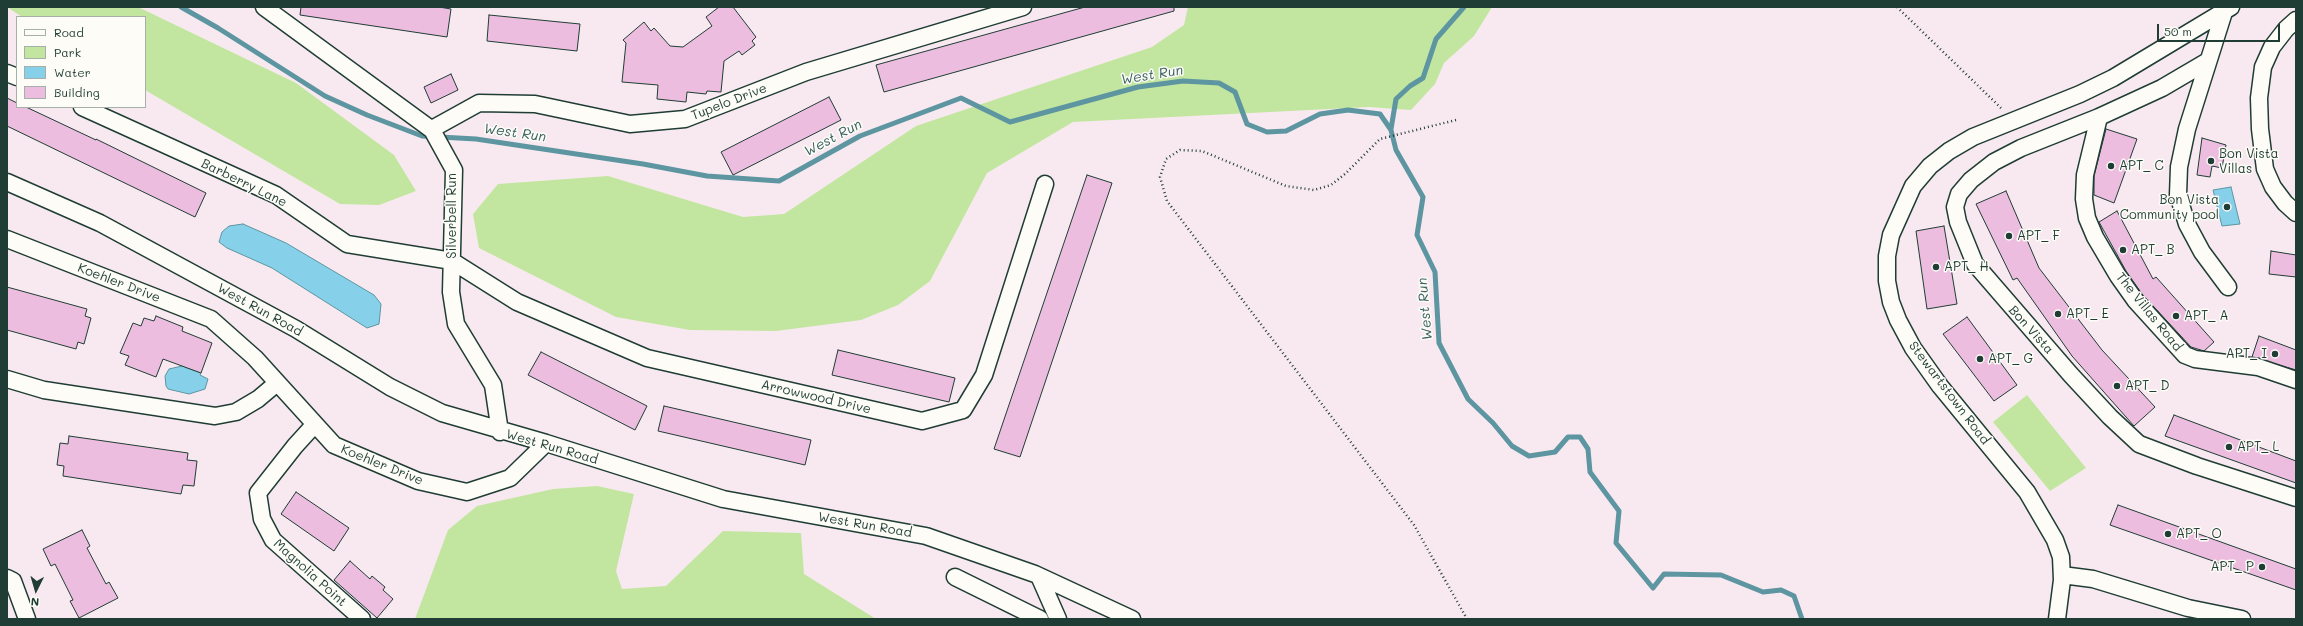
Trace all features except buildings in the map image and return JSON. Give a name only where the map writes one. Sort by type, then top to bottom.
[{"type":"street","name":"Silverbell Run","points":[[264,7],[432,129],[454,170],[452,292],[456,324],[493,386],[500,432]]},
{"type":"street","name":"Tupelo Drive","points":[[432,129],[479,103],[534,104],[630,124],[684,120],[806,72],[1022,7]]},
{"type":"street","points":[[2228,9],[2208,61],[2187,129],[2179,167],[2178,195],[2187,224],[2202,252],[2228,286]]},
{"type":"street","name":"Stewartstown Road","points":[[2057,619],[2062,575],[2060,557],[2055,540],[2031,498],[1940,386],[1913,348],[1898,320],[1891,302],[1887,280],[1887,256],[1891,235],[1913,186],[1930,166],[1948,151],[1973,137],[2080,94],[2114,78],[2228,9]]},
{"type":"street","points":[[2296,20],[2286,28],[2272,47],[2263,67],[2259,98],[2260,129],[2265,170],[2273,187],[2284,203],[2296,213]]},
{"type":"street","points":[[2100,117],[2162,88],[2208,61]]},
{"type":"street","name":"Barberry Lane","points":[[84,108],[276,195],[347,244],[452,261]]},
{"type":"street","name":"The Villas Road","points":[[2100,117],[2085,175],[2084,199],[2087,218],[2095,237],[2135,300],[2184,356],[2195,359],[2258,367],[2296,380]]},
{"type":"street","name":"Bon Vista","points":[[2100,117],[2021,148],[1994,162],[1967,185],[1959,194],[1955,207],[1958,222],[1975,264],[2081,386],[2110,417],[2139,444],[2197,466],[2296,498]]},
{"type":"street","name":"West Run Road","points":[[7,182],[100,223],[296,330],[390,387],[442,413],[500,432],[546,443],[723,499],[926,536],[1039,576],[1127,618]]},
{"type":"street","name":"Arrowwood Drive","points":[[452,261],[517,302],[647,358],[922,421],[964,410],[984,374],[1045,184]]},
{"type":"street","name":"Koehler Drive","points":[[7,239],[211,319],[256,358],[334,445],[418,481],[467,492],[510,478],[546,443]]},
{"type":"street","points":[[7,379],[44,390],[215,416],[236,412],[258,399],[277,383]]},
{"type":"street","name":"Magnolia Point","points":[[315,424],[295,446],[258,493],[262,519],[272,540],[362,619]]},
{"type":"street","points":[[2062,575],[2093,579],[2188,608],[2242,619]]},
{"type":"street","points":[[1039,576],[1058,619]]},
{"type":"street","points":[[955,577],[1040,619]]},
{"type":"street","points":[[7,578],[13,581],[27,619]]},
{"type":"path","points":[[1897,7],[2001,109]]},
{"type":"path","points":[[1456,120],[1382,138],[1345,174],[1331,185],[1314,190],[1286,186],[1202,151],[1180,150],[1175,153],[1166,159],[1160,177],[1167,201],[1414,525],[1467,619]]},
{"type":"green space","points":[[7,7],[138,7],[296,83],[394,155],[416,191],[379,205],[340,204],[146,91],[146,16],[20,16]]},
{"type":"green space","points":[[1188,7],[1492,7],[1474,36],[1444,63],[1435,84],[1411,110],[1369,107],[1073,122],[987,173],[930,281],[898,305],[861,320],[776,331],[690,330],[616,317],[479,248],[473,214],[498,184],[608,176],[743,217],[784,214],[916,126],[1152,47],[1184,25]]},
{"type":"green space","points":[[2027,395],[2086,468],[2050,491],[1993,422]]},
{"type":"green space","points":[[597,486],[634,494],[616,571],[622,589],[666,586],[723,531],[801,533],[804,574],[876,619],[415,619],[448,530],[477,506],[553,489]]},
{"type":"water","name":"Bon Vista Community pool","points":[[2231,187],[2240,224],[2222,226],[2213,190]]},
{"type":"water","points":[[243,224],[286,243],[374,295],[381,304],[379,324],[367,328],[272,268],[227,248],[219,242],[222,232],[229,226]]},
{"type":"water","points":[[182,366],[201,373],[200,375],[208,379],[205,389],[189,394],[168,389],[166,386],[165,376],[169,369]]},
{"type":"waterway","name":"West Run","points":[[181,7],[218,28],[325,96],[367,115],[422,136],[476,139],[643,164],[707,176],[779,181],[860,136],[961,98],[1010,122],[1138,87],[1183,81],[1219,83],[1235,92],[1247,124],[1267,132],[1286,131],[1320,114],[1348,110],[1380,114],[1391,130],[1396,150],[1423,197],[1417,235],[1435,272],[1439,343],[1468,399],[1493,423],[1512,446],[1529,456],[1555,452],[1568,437],[1580,437],[1588,449],[1590,472],[1619,511],[1616,543],[1653,588],[1664,574],[1721,575],[1763,592],[1781,590],[1794,596],[1802,619]]},
{"type":"waterway","points":[[1391,129],[1396,99],[1410,86],[1423,78],[1436,39],[1464,7]]},
{"type":"place","name":"Bon Vista Villas","points":[[2211,161]]},
{"type":"place","name":"APT_ C","points":[[2111,166]]},
{"type":"place","name":"Bon Vista Community pool","points":[[2227,207]]},
{"type":"place","name":"APT_ F","points":[[2009,236]]},
{"type":"place","name":"APT_ B","points":[[2123,250]]},
{"type":"place","name":"APT_ H","points":[[1936,267]]},
{"type":"place","name":"APT_ E","points":[[2058,314]]},
{"type":"place","name":"APT_ A","points":[[2176,316]]},
{"type":"place","name":"APT_ I","points":[[2275,354]]},
{"type":"place","name":"APT_ G","points":[[1980,359]]},
{"type":"place","name":"APT_ D","points":[[2117,386]]},
{"type":"place","name":"APT_ L","points":[[2229,447]]},
{"type":"place","name":"APT_ O","points":[[2168,534]]},
{"type":"place","name":"APT_ P","points":[[2262,567]]}]
